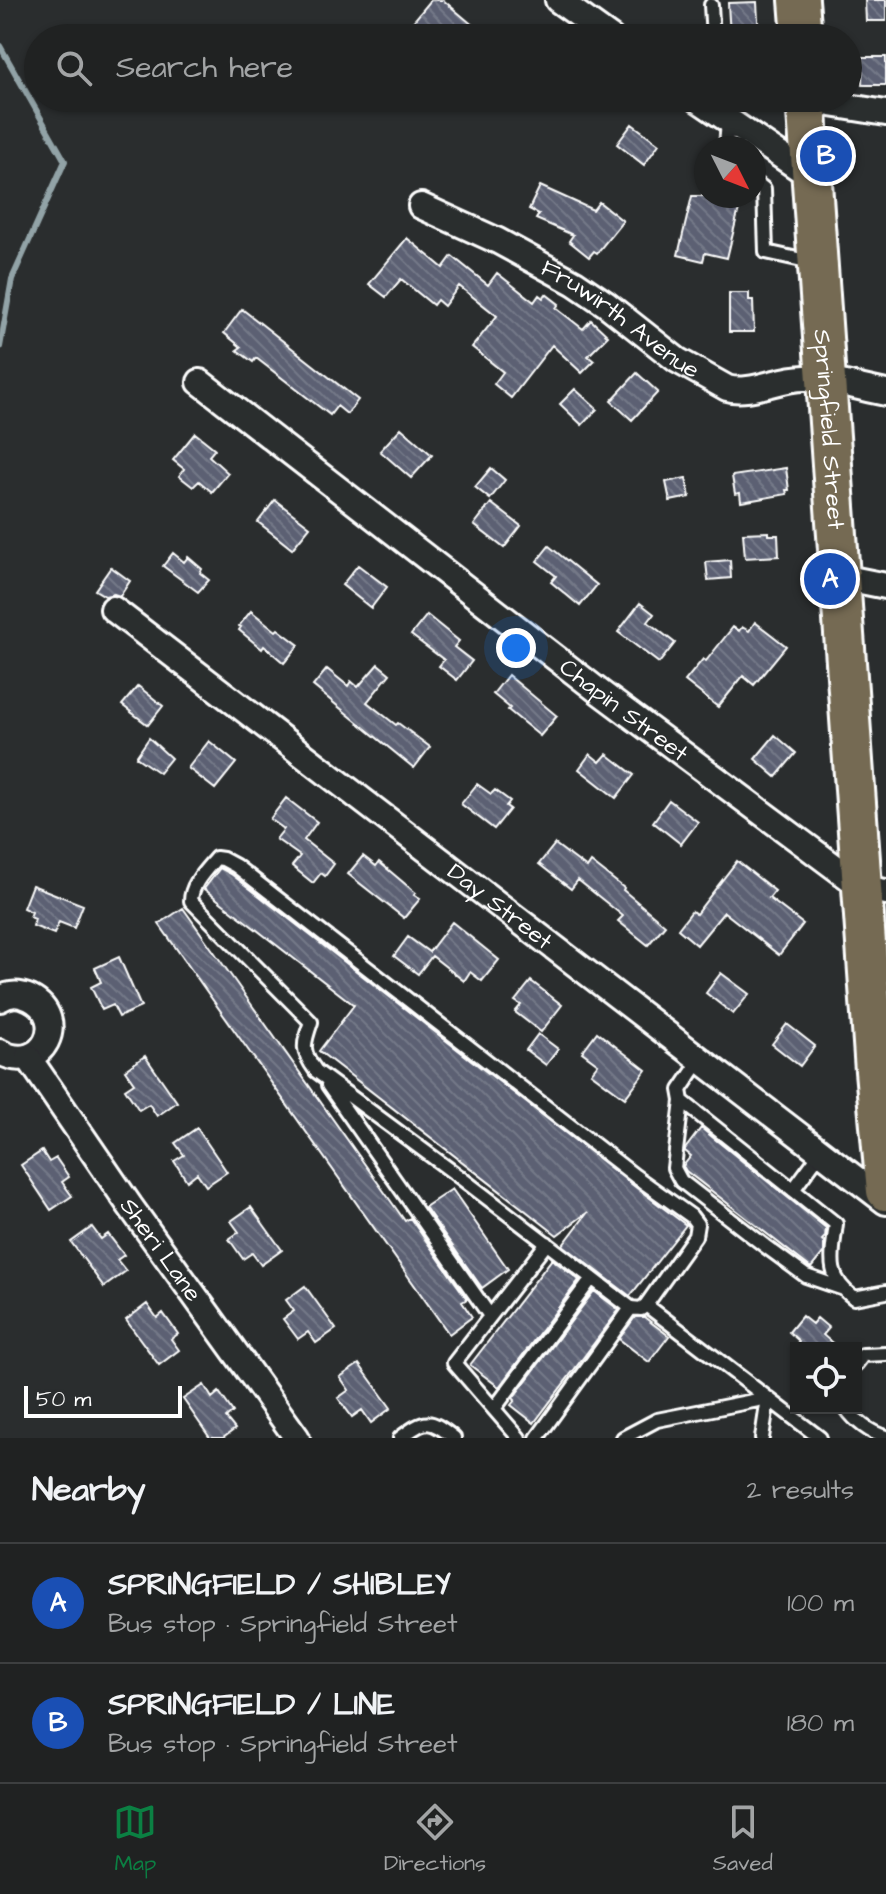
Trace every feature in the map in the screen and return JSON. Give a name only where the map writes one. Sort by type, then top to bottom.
[{"type":"main road","points":[[799,0],[801,24]]},
{"type":"main road","name":"Springfield Street","points":[[807,112],[841,577],[874,890],[886,1191]]},
{"type":"street","points":[[558,0],[591,24]]},
{"type":"street","points":[[862,109],[886,113]]},
{"type":"street","points":[[723,112],[812,177]]},
{"type":"street","name":"Fruwirth Avenue","points":[[421,206],[498,241],[575,283],[677,360],[727,388],[747,390],[768,383],[805,378],[886,393]]},
{"type":"street","name":"Chapin Street","points":[[200,382],[589,684],[874,890]]},
{"type":"street","points":[[841,577],[886,586]]},
{"type":"street","name":"Day Street","points":[[113,609],[886,1202]]},
{"type":"street","points":[[0,999],[9,994],[25,996],[39,1004],[48,1016],[49,1032],[39,1051],[28,1057],[15,1059],[0,1052]]},
{"type":"street","name":"Sheri Lane","points":[[28,1057],[130,1206],[297,1438]]},
{"type":"lane","points":[[711,5],[712,24]]},
{"type":"lane","points":[[720,112],[724,136]]},
{"type":"lane","points":[[765,208],[766,252],[818,263]]},
{"type":"lane","points":[[216,858],[236,866],[635,1176],[691,1216],[697,1224],[695,1236],[646,1305],[641,1309],[631,1308],[321,1076],[304,1055],[311,1022],[191,901],[191,893],[216,858]]},
{"type":"lane","points":[[701,1059],[680,1090],[682,1101],[674,1168],[681,1181],[806,1276],[841,1288],[854,1298],[886,1292]]},
{"type":"lane","points":[[321,1076],[490,1316]]},
{"type":"lane","points":[[682,1101],[836,1224],[832,1264],[841,1288]]},
{"type":"lane","points":[[793,1190],[821,1152]]},
{"type":"lane","points":[[519,1438],[454,1363],[547,1243]]},
{"type":"lane","points":[[494,1409],[592,1278]]},
{"type":"lane","points":[[646,1305],[768,1398],[803,1431],[820,1438]]},
{"type":"lane","points":[[537,1438],[631,1308]]},
{"type":"lane","points":[[862,1356],[886,1354]]},
{"type":"lane","points":[[623,1438],[657,1420],[768,1398]]},
{"type":"lane","points":[[762,1438],[768,1398]]},
{"type":"lane","points":[[850,1414],[879,1436],[886,1437]]},
{"type":"lane","points":[[400,1438],[419,1424],[435,1423],[454,1438]]},
{"type":"building","points":[[431,0],[443,0],[471,24],[411,24]]},
{"type":"building","points":[[865,0],[886,0],[886,21],[866,21]]},
{"type":"building","points":[[757,2],[758,24],[729,24],[728,3]]},
{"type":"building","points":[[863,57],[886,57],[886,85],[862,85]]},
{"type":"building","points":[[632,124],[659,144],[644,165],[617,144]]},
{"type":"building","points":[[540,186],[593,210],[599,202],[623,221],[597,253],[594,251],[589,257],[569,241],[573,235],[536,219],[539,214],[529,209]]},
{"type":"building","points":[[692,196],[694,208],[739,208],[727,258],[705,253],[703,261],[678,255]]},
{"type":"building","points":[[407,238],[443,268],[452,256],[488,285],[497,273],[534,302],[539,295],[543,298],[546,294],[559,304],[556,308],[583,329],[591,320],[608,336],[588,356],[594,361],[582,373],[552,345],[511,398],[494,384],[503,372],[472,347],[497,316],[459,286],[444,306],[437,300],[433,305],[401,279],[386,297],[369,284]]},
{"type":"building","points":[[729,293],[749,293],[749,300],[753,300],[754,332],[729,332]]},
{"type":"building","points":[[242,309],[358,400],[347,414],[337,406],[330,415],[256,358],[253,362],[237,350],[241,347],[224,333]]},
{"type":"building","points":[[637,373],[658,392],[632,420],[611,401]]},
{"type":"building","points":[[575,389],[597,409],[582,425],[560,404]]},
{"type":"building","points":[[401,428],[432,455],[411,478],[380,451]]},
{"type":"building","points":[[195,433],[215,449],[209,456],[228,473],[212,492],[199,481],[193,487],[179,476],[184,469],[173,460]]},
{"type":"building","points":[[491,468],[505,480],[490,499],[475,487]]},
{"type":"building","points":[[786,468],[787,494],[741,502],[740,493],[735,494],[732,476]]},
{"type":"building","points":[[686,478],[690,497],[670,501],[666,482]]},
{"type":"building","points":[[275,500],[310,527],[292,549],[258,522]]},
{"type":"building","points":[[491,503],[521,526],[504,548],[474,525]]},
{"type":"building","points":[[769,532],[769,535],[778,535],[779,556],[745,558],[743,533]]},
{"type":"building","points":[[549,546],[597,585],[580,606],[551,582],[556,576],[537,561]]},
{"type":"building","points":[[173,553],[184,562],[188,557],[202,569],[200,573],[209,580],[198,592],[163,566]]},
{"type":"building","points":[[730,560],[731,578],[708,580],[706,562]]},
{"type":"building","points":[[358,565],[387,587],[371,608],[342,585]]},
{"type":"building","points":[[111,567],[130,581],[120,596],[105,596],[95,590]]},
{"type":"building","points":[[640,603],[654,614],[648,622],[675,643],[659,663],[618,632]]},
{"type":"building","points":[[251,611],[299,645],[284,663],[239,630]]},
{"type":"building","points":[[427,615],[459,641],[454,647],[472,661],[457,680],[439,666],[444,660],[411,635]]},
{"type":"building","points":[[755,622],[786,646],[754,685],[743,676],[718,707],[685,681],[703,659],[706,661],[733,627],[739,631],[742,627],[749,631]]},
{"type":"building","points":[[378,664],[390,674],[367,702],[430,747],[414,768],[313,686],[327,669],[348,686],[351,681],[358,687]]},
{"type":"building","points":[[508,675],[557,716],[540,736],[493,694]]},
{"type":"building","points":[[138,686],[163,706],[148,725],[122,705]]},
{"type":"building","points":[[775,735],[796,753],[776,777],[755,759]]},
{"type":"building","points":[[149,738],[171,758],[159,773],[136,757]]},
{"type":"building","points":[[209,741],[236,763],[215,789],[188,768]]},
{"type":"building","points":[[590,754],[600,762],[607,754],[634,775],[616,798],[579,769]]},
{"type":"building","points":[[477,784],[491,794],[495,790],[510,801],[506,806],[510,809],[494,829],[461,804]]},
{"type":"building","points":[[286,798],[317,822],[304,840],[334,864],[325,876],[321,873],[313,883],[292,866],[300,856],[276,839],[284,829],[270,819]]},
{"type":"building","points":[[669,800],[698,822],[681,844],[653,822]]},
{"type":"building","points":[[555,844],[587,868],[591,862],[665,925],[648,945],[618,921],[623,916],[578,880],[571,889],[539,864]]},
{"type":"building","points":[[363,856],[376,866],[379,862],[420,899],[404,918],[348,874]]},
{"type":"building","points":[[737,861],[775,891],[769,898],[803,924],[779,955],[724,912],[697,945],[678,929],[692,911],[696,914]]},
{"type":"building","points":[[220,868],[686,1225],[630,1296],[563,1245],[588,1212],[557,1235],[319,1051],[354,1005],[204,889]]},
{"type":"building","points":[[32,885],[83,905],[74,928],[59,922],[54,934],[33,926],[35,919],[30,917],[32,912],[23,908]]},
{"type":"building","points":[[183,908],[405,1221],[410,1218],[467,1299],[462,1302],[472,1317],[449,1334],[159,924]]},
{"type":"building","points":[[452,922],[499,960],[482,981],[470,972],[464,981],[432,956],[418,974],[394,956],[408,937],[429,952]]},
{"type":"building","points":[[119,957],[141,1007],[119,1017],[113,1005],[102,1010],[91,987],[101,982],[95,968]]},
{"type":"building","points":[[721,973],[749,994],[733,1014],[706,993]]},
{"type":"building","points":[[531,981],[562,1005],[541,1032],[515,1012],[521,1005],[515,1001]]},
{"type":"building","points":[[787,1024],[815,1046],[800,1066],[772,1044]]},
{"type":"building","points":[[597,1032],[646,1070],[625,1098],[591,1073],[598,1064],[582,1052]]},
{"type":"building","points":[[538,1034],[558,1049],[546,1065],[526,1050]]},
{"type":"building","points":[[145,1056],[177,1102],[157,1116],[149,1104],[139,1110],[125,1089],[134,1083],[125,1070]]},
{"type":"building","points":[[197,1128],[227,1172],[206,1186],[197,1173],[187,1181],[174,1161],[184,1155],[175,1143]]},
{"type":"building","points":[[701,1128],[826,1228],[822,1240],[824,1252],[811,1268],[686,1171],[683,1166],[691,1156],[685,1149]]},
{"type":"building","points":[[42,1151],[49,1162],[56,1158],[69,1177],[62,1182],[72,1196],[51,1210],[21,1165]]},
{"type":"building","points":[[452,1189],[508,1269],[482,1288],[425,1207]]},
{"type":"building","points":[[251,1207],[282,1250],[261,1265],[252,1253],[243,1259],[229,1239],[239,1232],[231,1221]]},
{"type":"building","points":[[92,1227],[101,1239],[108,1234],[124,1255],[117,1260],[126,1271],[104,1287],[71,1242]]},
{"type":"building","points":[[552,1259],[579,1280],[499,1387],[470,1365]]},
{"type":"building","points":[[305,1286],[336,1329],[316,1343],[308,1332],[298,1339],[283,1319],[294,1311],[286,1300]]},
{"type":"building","points":[[594,1291],[619,1310],[534,1423],[511,1405],[515,1400],[513,1398]]},
{"type":"building","points":[[147,1304],[157,1318],[163,1313],[178,1334],[171,1339],[179,1350],[159,1365],[126,1320]]},
{"type":"building","points":[[802,1316],[812,1324],[817,1318],[829,1328],[823,1335],[831,1342],[798,1342],[789,1332]]},
{"type":"building","points":[[635,1317],[644,1317],[669,1336],[649,1362],[619,1339]]},
{"type":"building","points":[[359,1364],[391,1408],[371,1423],[362,1410],[352,1417],[338,1398],[349,1390],[340,1377]]},
{"type":"building","points":[[204,1385],[212,1398],[219,1392],[233,1412],[226,1418],[235,1429],[223,1438],[210,1438],[183,1399]]},
{"type":"waterway","points":[[0,46],[24,88]]},
{"type":"waterway","points":[[0,347],[12,279],[65,161],[37,112]]},
{"type":"place","name":"SPRINGFIELD / LINE","points":[[826,156]]},
{"type":"place","name":"SPRINGFIELD / SHIBLEY","points":[[830,579]]}]
